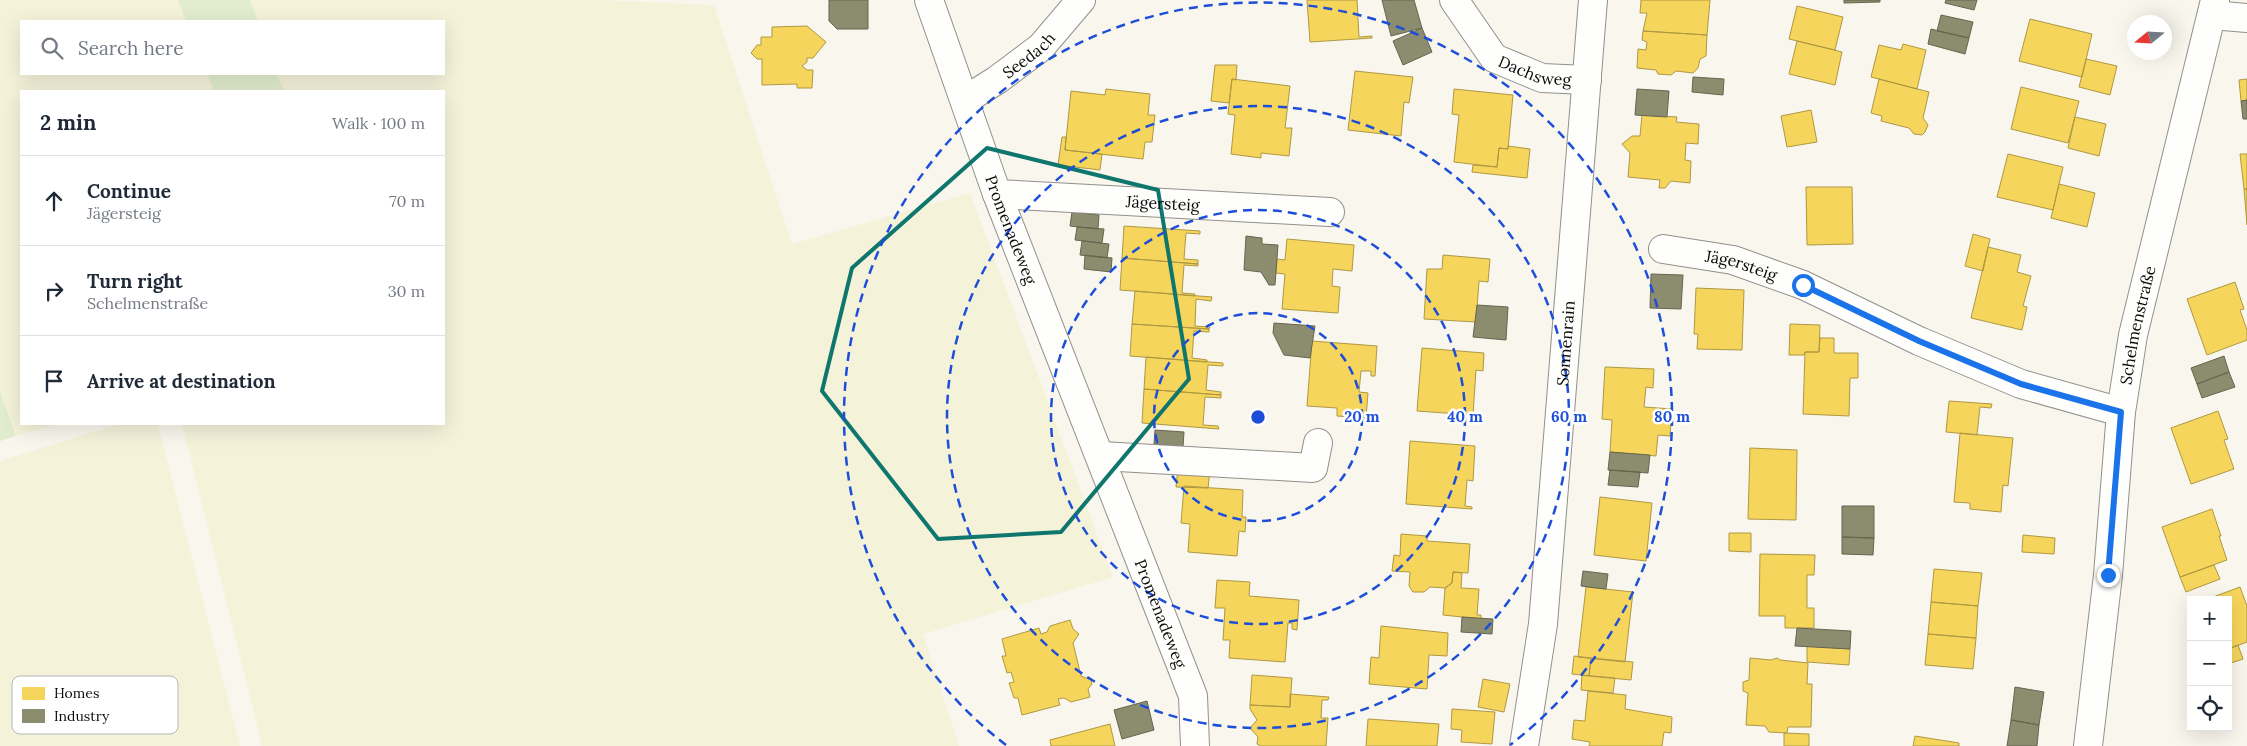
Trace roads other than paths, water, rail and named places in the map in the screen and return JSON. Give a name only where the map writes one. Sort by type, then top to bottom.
[{"type":"street","name":"Promenadeweg","points":[[929,0],[998,194],[1193,696],[1195,746]]},
{"type":"street","name":"Seedach","points":[[965,100],[998,80],[1041,47],[1082,0]]},
{"type":"street","name":"Dachsweg","points":[[1454,0],[1494,58],[1542,78],[1587,80]]},
{"type":"street","name":"Sonnenrain","points":[[1524,746],[1543,624],[1593,0]]},
{"type":"street","points":[[2214,7],[2247,18]]},
{"type":"street","name":"Schelmenstraße","points":[[2088,746],[2108,575],[2121,412],[2133,335],[2214,7]]},
{"type":"street","name":"Jägersteig","points":[[998,194],[1330,212]]},
{"type":"street","name":"Jägersteig","points":[[1663,249],[1733,260],[1794,282],[1919,341],[2021,384],[2121,412]]},
{"type":"street","points":[[1101,456],[1312,468],[1318,443]]}]
